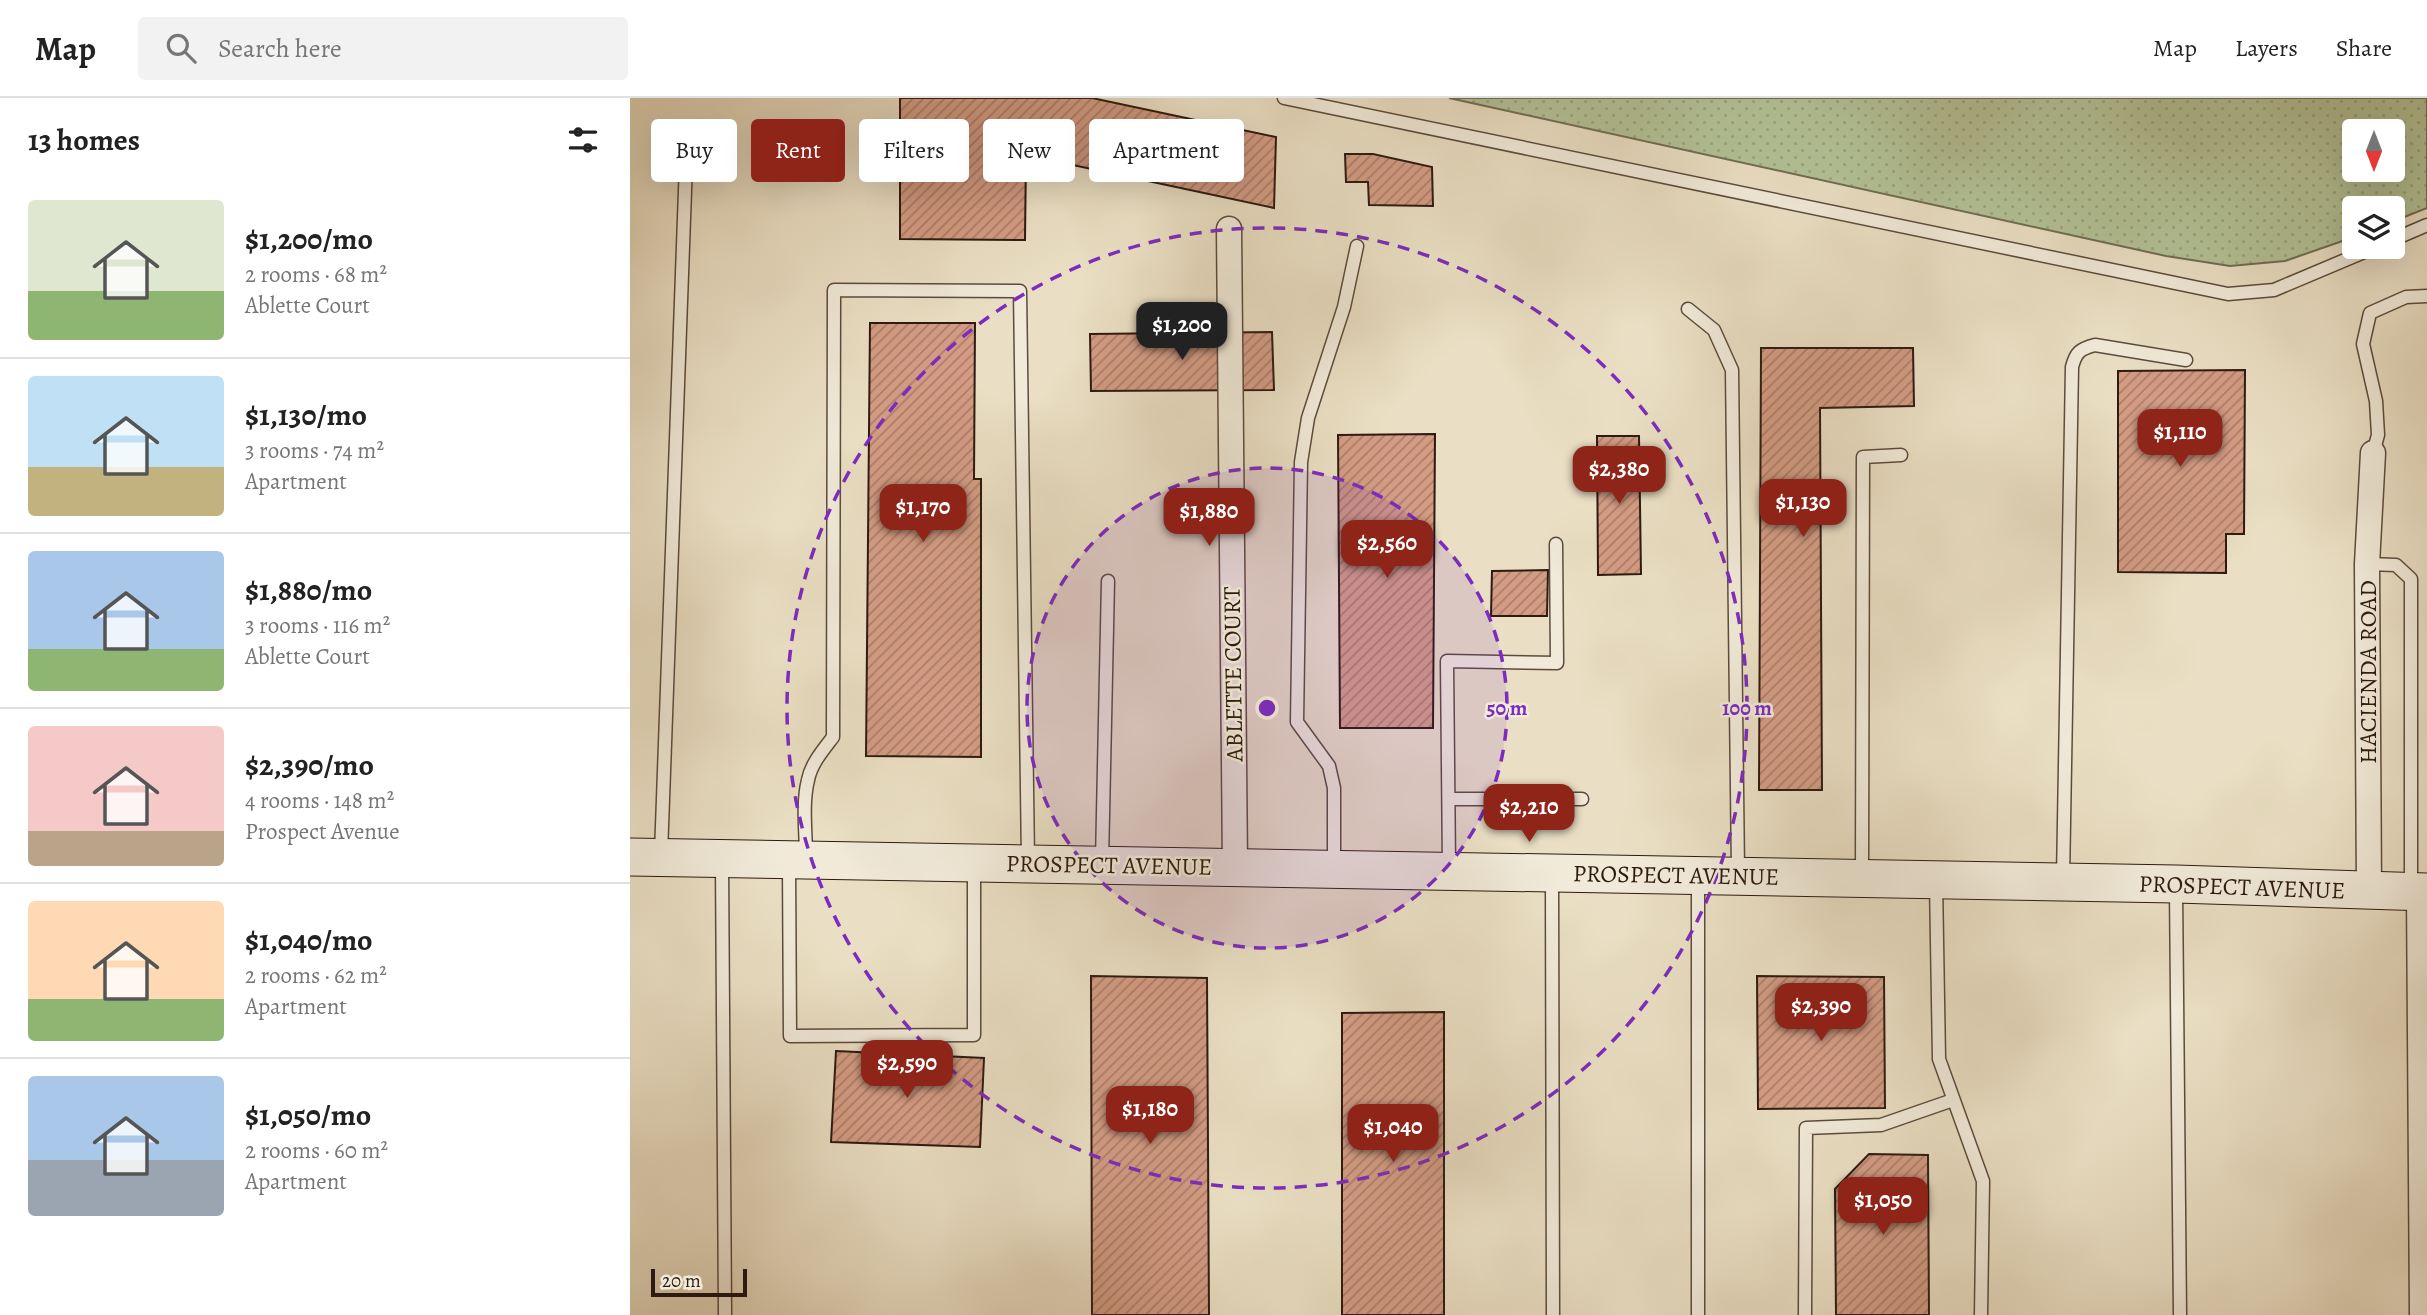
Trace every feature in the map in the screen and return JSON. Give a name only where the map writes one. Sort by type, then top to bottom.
[{"type":"main road","name":"PROSPECT AVENUE","points":[[645,857],[2176,884],[2419,891]]},
{"type":"street","name":"ABLETTE COURT","points":[[1229,229],[1236,867]]},
{"type":"street","name":"HACIENDA ROAD","points":[[2369,891],[2368,564],[2373,453]]},
{"type":"street","points":[[2419,891],[2424,1045],[2422,1315]]},
{"type":"lane","points":[[1284,98],[2228,294],[2274,290],[2348,259]]},
{"type":"lane","points":[[645,857],[686,182]]},
{"type":"lane","points":[[2405,234],[2427,225]]},
{"type":"lane","points":[[1334,869],[1334,788],[1328,766],[1297,722],[1301,462],[1308,418],[1344,307],[1357,246]]},
{"type":"lane","points":[[974,863],[974,1035],[790,1036],[798,860],[808,779],[814,764],[833,737],[834,290],[1020,291],[1028,864]]},
{"type":"lane","points":[[2373,453],[2378,435],[2376,401],[2363,344],[2370,313],[2406,297],[2427,296]]},
{"type":"lane","points":[[1688,309],[1714,330],[1732,370],[1738,876]]},
{"type":"lane","points":[[2063,882],[2072,367],[2075,354],[2082,348],[2095,345],[2186,360]]},
{"type":"lane","points":[[1862,879],[1863,457],[1901,456]]},
{"type":"lane","points":[[1450,871],[1447,661],[1557,663],[1556,544]]},
{"type":"lane","points":[[2368,564],[2396,565],[2411,579],[2419,891]]},
{"type":"lane","points":[[1102,865],[1108,581]]},
{"type":"lane","points":[[1448,799],[1582,800]]},
{"type":"lane","points":[[722,859],[725,1315]]},
{"type":"lane","points":[[1552,873],[1553,1315]]},
{"type":"lane","points":[[1698,876],[1698,1315]]},
{"type":"lane","points":[[1936,880],[1939,1059],[1983,1181],[1981,1315]]},
{"type":"lane","points":[[2176,884],[2180,1315]]},
{"type":"lane","points":[[1805,1315],[1806,1128],[1881,1125],[1953,1100]]},
{"type":"green space","points":[[1449,98],[2427,98],[2427,208],[2405,217],[2405,196],[2342,196],[2342,241],[2285,261],[2230,266],[2166,256]]},
{"type":"building","points":[[900,98],[1092,98],[1191,119],[1089,119],[1089,168],[1075,165],[1075,119],[983,119],[983,182],[1026,182],[1025,240],[900,239],[900,182],[969,182],[969,119],[900,119]]},
{"type":"building","points":[[1244,130],[1276,137],[1274,208],[1152,182],[1244,182]]},
{"type":"building","points":[[1345,154],[1373,154],[1432,167],[1433,206],[1369,205],[1368,182],[1346,182]]},
{"type":"building","points":[[870,323],[975,323],[974,479],[981,479],[981,757],[866,756]]},
{"type":"building","points":[[1272,332],[1274,390],[1091,391],[1090,334]]},
{"type":"building","points":[[1761,348],[1913,348],[1914,406],[1820,408],[1822,790],[1759,790]]},
{"type":"building","points":[[2245,370],[2244,534],[2226,534],[2226,573],[2118,572],[2118,371]]},
{"type":"building","points":[[1435,434],[1433,728],[1340,728],[1338,435]]},
{"type":"building","points":[[1597,436],[1639,436],[1641,574],[1598,575]]},
{"type":"building","points":[[1548,570],[1547,616],[1491,616],[1492,571]]},
{"type":"building","points":[[1091,976],[1207,978],[1209,1315],[1092,1315]]},
{"type":"building","points":[[1757,976],[1884,977],[1885,1108],[1758,1109]]},
{"type":"building","points":[[1444,1012],[1444,1315],[1342,1315],[1342,1013]]},
{"type":"building","points":[[836,1051],[984,1058],[980,1147],[831,1142]]},
{"type":"building","points":[[1869,1154],[1928,1155],[1929,1315],[1836,1315],[1835,1189]]}]
